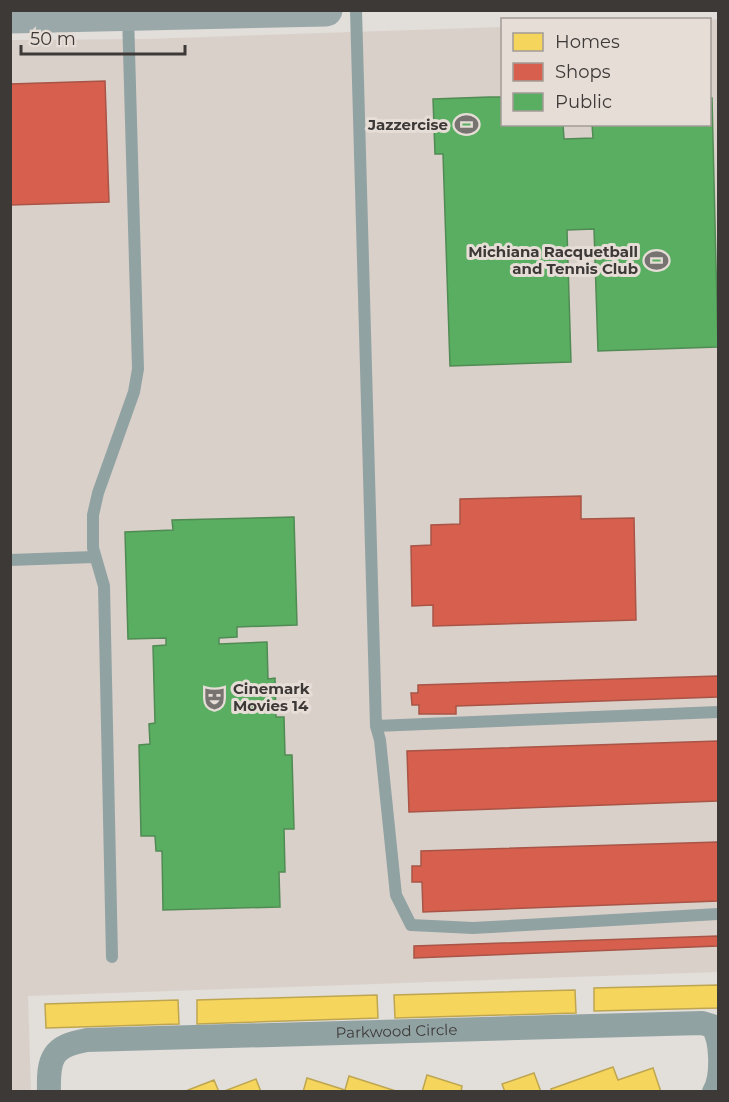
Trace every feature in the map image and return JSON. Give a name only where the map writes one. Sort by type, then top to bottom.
[{"type":"street","points":[[10,17],[107,13],[326,10]]},
{"type":"street","name":"Parkwood Circle","points":[[49,1092],[50,1066],[55,1053],[65,1044],[87,1040],[702,1023],[712,1026],[718,1040],[718,1080],[714,1092]]},
{"type":"lane","points":[[356,10],[376,726],[380,740],[396,895],[411,925],[473,928],[718,914]]},
{"type":"lane","points":[[107,13],[137,379],[94,505],[92,534],[94,557],[104,586],[112,957]]},
{"type":"lane","points":[[10,560],[94,557]]},
{"type":"lane","points":[[376,726],[718,712]]},
{"type":"shaded area","points":[[718,19],[718,972],[28,996],[31,1091],[11,1092],[11,40],[146,39],[501,27],[501,126],[711,126],[711,20]]},
{"type":"building: Homes","points":[[718,985],[718,1008],[594,1011],[594,988]]},
{"type":"building: Homes","points":[[575,990],[576,1013],[395,1018],[394,995]]},
{"type":"building: Homes","points":[[377,995],[378,1018],[197,1024],[197,1000]]},
{"type":"building: Homes","points":[[178,1000],[179,1024],[46,1028],[45,1004]]},
{"type":"building: Homes","points":[[613,1067],[618,1080],[653,1068],[661,1092],[552,1092],[551,1089]]},
{"type":"building: Homes","points":[[534,1073],[541,1092],[505,1092],[502,1084]]},
{"type":"building: Homes","points":[[427,1075],[462,1086],[461,1092],[422,1092]]},
{"type":"building: Homes","points":[[349,1076],[399,1092],[303,1092],[307,1078],[345,1090]]},
{"type":"building: Homes","points":[[256,1079],[261,1092],[222,1092]]},
{"type":"building: Homes","points":[[214,1080],[219,1092],[183,1092]]},
{"type":"building: Shops","points":[[105,81],[109,202],[10,205],[10,84]]},
{"type":"building: Shops","points":[[581,496],[581,519],[634,518],[636,620],[433,626],[433,605],[412,606],[411,546],[431,545],[431,525],[460,524],[460,499]]},
{"type":"building: Shops","points":[[718,676],[718,697],[456,706],[456,714],[419,714],[419,705],[412,705],[411,693],[418,693],[418,685]]},
{"type":"building: Shops","points":[[718,741],[718,801],[409,812],[407,751]]},
{"type":"building: Shops","points":[[718,842],[718,901],[423,912],[422,882],[412,882],[412,866],[421,866],[421,851]]},
{"type":"building: Shops","points":[[718,936],[718,946],[414,958],[414,946]]},
{"type":"building: Public","name":"Michiana Racquetball and Tennis Club","points":[[501,97],[501,126],[563,126],[564,139],[593,138],[592,126],[711,126],[712,98],[718,347],[598,351],[594,229],[567,230],[571,362],[450,366],[443,154],[435,154],[433,99]]},
{"type":"building: Public","name":"Cinemark Movies 14","points":[[294,517],[297,625],[237,627],[237,637],[219,638],[219,644],[267,642],[268,679],[275,678],[276,717],[284,717],[285,755],[292,755],[294,829],[284,829],[285,872],[279,872],[280,907],[163,910],[162,851],[156,851],[155,836],[141,836],[139,745],[150,744],[149,724],[155,723],[153,646],[166,645],[166,638],[128,639],[125,532],[173,530],[172,520]]},
{"type":"place","name":"Jazzercise","points":[[466,125]]},
{"type":"place","name":"Michiana Racquetball and Tennis Club","points":[[656,261]]},
{"type":"place","name":"Cinemark Movies 14","points":[[215,698]]}]
